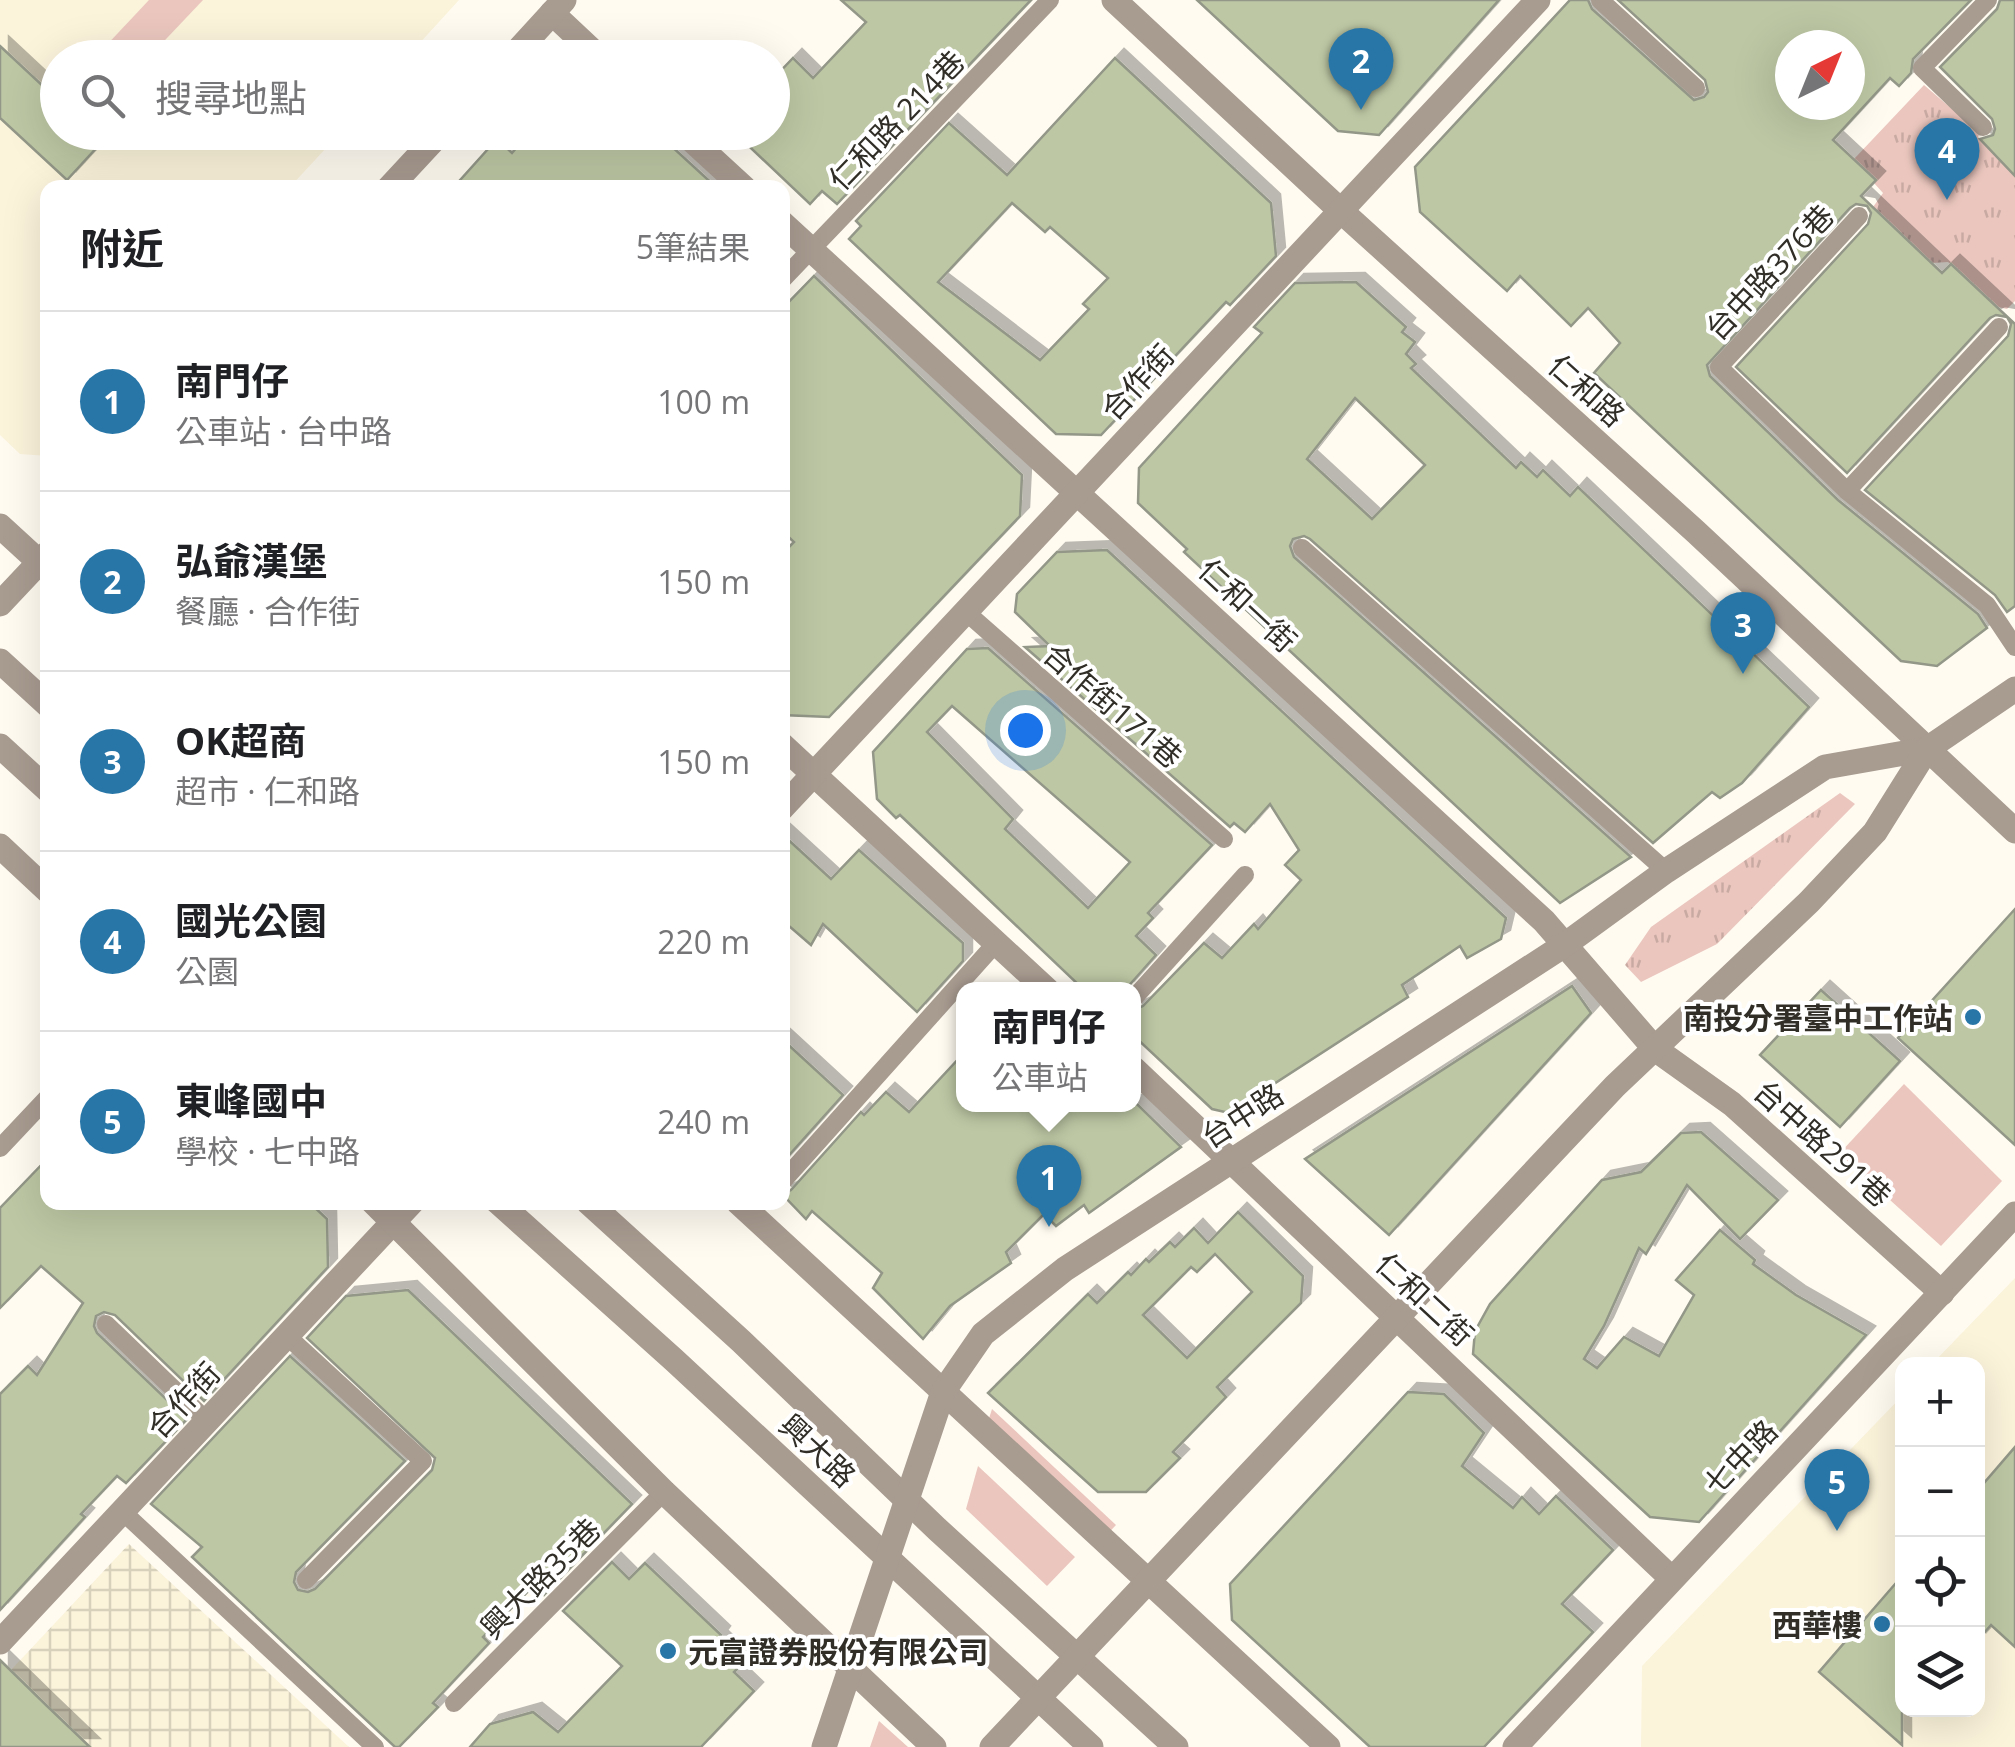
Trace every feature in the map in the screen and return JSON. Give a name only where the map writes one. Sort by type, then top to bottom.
[{"type":"street","name":"仁和路","points":[[1114,0],[1696,532],[2015,831]]},
{"type":"street","name":"合作街","points":[[790,800],[1538,0]]},
{"type":"street","points":[[527,40],[558,7],[585,40]]},
{"type":"street","points":[[396,180],[424,150]]},
{"type":"street","points":[[703,150],[735,180]]},
{"type":"street","name":"仁和一街","points":[[790,230],[1544,921],[1655,1048]]},
{"type":"street","points":[[0,526],[40,558]]},
{"type":"street","points":[[0,604],[40,567]]},
{"type":"street","points":[[0,661],[40,698]]},
{"type":"street","name":"台中路","points":[[992,1747],[1396,1316],[1655,1048],[1810,902],[1875,832],[1928,749],[2015,690]]},
{"type":"street","points":[[0,746],[40,783]]},
{"type":"street","name":"台中路","points":[[824,1747],[942,1392],[971,1347],[1000,1318],[1064,1270],[1563,946],[1666,871],[1825,766],[1928,749]]},
{"type":"street","points":[[790,752],[1039,982]]},
{"type":"street","points":[[0,846],[40,884]]},
{"type":"street","name":"台中路291巷","points":[[1655,1048],[1732,1104],[1942,1293]]},
{"type":"street","name":"仁和二街","points":[[1141,1076],[1671,1578]]},
{"type":"street","points":[[381,1210],[664,1492],[934,1747]]},
{"type":"street","name":"合作街","points":[[0,1642],[405,1210]]},
{"type":"street","name":"興大路","points":[[507,1210],[1091,1747]]},
{"type":"street","name":"興大路","points":[[597,1210],[1176,1747]]},
{"type":"street","points":[[755,1210],[942,1392],[1328,1747]]},
{"type":"street","name":"七中路","points":[[1514,1747],[2015,1214]]},
{"type":"lane","name":"仁和路 214巷","points":[[790,271],[1050,0]]},
{"type":"lane","points":[[1600,0],[1696,88]]},
{"type":"lane","points":[[1982,127],[1922,68],[1988,0]]},
{"type":"lane","name":"台中路376巷","points":[[1859,216],[1719,367],[1848,491],[1986,605],[2015,647]]},
{"type":"lane","points":[[1848,491],[1999,328]]},
{"type":"lane","points":[[1302,548],[1666,871]]},
{"type":"lane","name":"合作街171巷","points":[[966,612],[1224,839]]},
{"type":"lane","points":[[1141,990],[1245,875]]},
{"type":"lane","points":[[960,982],[996,942]]},
{"type":"lane","points":[[790,1173],[956,987]]},
{"type":"lane","points":[[0,1148],[40,1106]]},
{"type":"lane","points":[[106,1324],[208,1422]]},
{"type":"lane","points":[[286,1336],[423,1461],[306,1580]]},
{"type":"lane","name":"興大路35巷","points":[[454,1703],[664,1492]]},
{"type":"lane","points":[[122,1512],[374,1747]]},
{"type":"shaded area","points":[[0,0],[459,0],[423,40],[40,40],[40,150],[324,150],[296,180],[40,180],[40,455],[20,454],[0,435]]},
{"type":"shaded area","points":[[2015,1278],[2015,1747],[1641,1747],[1642,1666],[1895,1403],[1895,1717],[1985,1717],[1985,1357],[1939,1357]]},
{"type":"shaded area","points":[[129,1544],[349,1747],[90,1747],[10,1671]]},
{"type":"green space","points":[[149,0],[203,0],[165,40],[111,40]]},
{"type":"green space","points":[[1924,85],[1980,133],[1978,137],[2015,176],[2015,301],[2007,309],[1998,307],[1948,262],[1932,263],[1873,207],[1883,193],[1874,183],[1876,180],[1854,159]]},
{"type":"green space","points":[[1840,793],[1855,804],[1717,944],[1641,982],[1625,965],[1651,927]]},
{"type":"green space","points":[[1904,1084],[2002,1181],[1941,1246],[1839,1154]]},
{"type":"green space","points":[[992,1409],[1116,1525],[1101,1541],[985,1431]]},
{"type":"green space","points":[[978,1466],[1075,1557],[1047,1586],[966,1509]]},
{"type":"green space","points":[[879,1721],[908,1747],[870,1747]]},
{"type":"building","points":[[841,0],[1031,0],[837,204],[822,191],[810,204],[790,185],[790,180],[785,180],[753,150],[790,150],[790,61],[793,58],[813,78],[866,22]]},
{"type":"building","points":[[1197,0],[1499,0],[1379,135],[1338,131]]},
{"type":"building","points":[[1570,0],[1588,0],[1592,9],[1694,100],[1708,92],[1705,80],[1618,0],[1971,0],[1913,59],[1911,73],[1899,86],[1890,78],[1865,105],[1865,30],[1775,30],[1775,120],[1851,120],[1833,140],[1876,180],[1861,196],[1942,273],[1951,264],[2015,324],[2015,606],[2007,612],[1995,595],[1865,490],[2008,336],[2011,324],[2007,317],[1990,318],[1847,473],[1736,367],[1868,224],[1871,213],[1867,206],[1856,204],[1850,208],[1707,365],[1710,376],[1838,500],[1978,614],[1987,628],[1937,666],[1901,661],[1594,373],[1620,343],[1588,308],[1571,326],[1520,276],[1507,291],[1420,212],[1415,167]]},
{"type":"building","points":[[2000,0],[2015,0],[2015,176],[1980,139],[1993,135],[1992,119],[1940,67],[1997,9]]},
{"type":"building","points":[[0,46],[40,83],[40,150],[94,150],[67,180],[0,118]]},
{"type":"building","points":[[1115,58],[1271,203],[1276,256],[1230,305],[1226,302],[1101,435],[1056,434],[849,239],[861,226],[856,221],[949,123],[1007,175]],"holes":[[[1012,203],[1045,232],[1050,227],[1108,278],[1083,304],[1089,309],[1040,360],[938,282]]]},
{"type":"building","points":[[487,150],[676,150],[708,180],[460,180]]},
{"type":"building","points":[[814,276],[1022,475],[1020,516],[829,717],[790,715],[790,546],[794,542],[790,538],[790,301]]},
{"type":"building","points":[[1356,282],[1406,327],[1402,332],[1415,342],[1406,354],[1416,364],[1411,368],[1516,468],[1521,462],[1537,477],[1543,470],[1570,496],[1578,487],[1809,707],[1742,783],[1720,798],[1712,792],[1653,843],[1310,539],[1293,539],[1290,546],[1294,557],[1631,857],[1560,903],[1184,552],[1187,549],[1138,503],[1139,468],[1262,333],[1254,327],[1295,283]],"holes":[[[1355,398],[1425,465],[1372,519],[1307,459]]]},
{"type":"building","points":[[1107,550],[1506,918],[1501,939],[1467,958],[1460,946],[1402,985],[1408,997],[1229,1113],[1212,1109],[1141,1043],[1141,1007],[1204,943],[1222,958],[1254,924],[1258,929],[1301,880],[1285,865],[1299,850],[1270,804],[1245,832],[1234,823],[1230,827],[1025,647],[1050,646],[1015,612],[1017,594],[1057,552]]},
{"type":"building","points":[[988,648],[1212,845],[1148,913],[1153,918],[1136,936],[1156,955],[1132,982],[1076,982],[900,815],[896,818],[877,799],[873,752],[967,649]],"holes":[[[952,706],[1130,862],[1088,908],[1005,829],[1013,819],[927,732]]]},
{"type":"building","points":[[790,841],[831,879],[859,850],[963,943],[963,961],[917,1012],[823,924],[811,945],[790,927]]},
{"type":"building","points":[[2015,909],[2015,1145],[1898,1038]]},
{"type":"building","points":[[1572,986],[1591,1013],[1389,1235],[1305,1159]]},
{"type":"building","points":[[1821,990],[1900,1061],[1840,1127],[1760,1055]]},
{"type":"building","points":[[790,1046],[843,1095],[790,1154]]},
{"type":"building","points":[[956,1062],[956,1112],[1141,1112],[1141,1108],[1181,1147],[1089,1213],[1084,1205],[1056,1226],[1044,1214],[1006,1252],[1011,1263],[950,1306],[923,1339],[873,1288],[882,1273],[812,1211],[806,1219],[790,1202],[790,1190],[861,1112],[864,1115],[886,1092],[909,1112]]},
{"type":"building","points":[[1701,1132],[1778,1200],[1740,1239],[1687,1185],[1646,1254],[1639,1248],[1604,1326],[1584,1359],[1597,1368],[1624,1337],[1659,1356],[1694,1295],[1676,1280],[1720,1230],[1755,1260],[1753,1264],[1796,1295],[1866,1335],[1699,1522],[1650,1517],[1473,1354],[1475,1331],[1490,1304],[1602,1180],[1641,1172],[1681,1133]]},
{"type":"building","points":[[40,1166],[40,1210],[317,1210],[327,1219],[328,1267],[204,1401],[115,1315],[104,1312],[96,1316],[97,1333],[187,1419],[126,1483],[117,1476],[0,1610],[0,1394],[28,1366],[37,1375],[83,1303],[41,1266],[0,1308],[0,1208]]},
{"type":"building","points":[[1238,1212],[1303,1276],[1301,1303],[1217,1387],[1226,1397],[1173,1452],[1180,1458],[1146,1492],[1098,1492],[988,1393],[1088,1294],[1097,1303],[1128,1272],[1131,1275],[1170,1242],[1175,1247],[1194,1228],[1208,1243]],"holes":[[[1215,1254],[1252,1292],[1187,1358],[1143,1315],[1191,1267],[1197,1272]]]},
{"type":"building","points":[[408,1290],[632,1504],[544,1595],[534,1585],[483,1637],[489,1643],[433,1703],[438,1707],[395,1747],[192,1557],[202,1547],[151,1504],[290,1356],[405,1461],[296,1572],[294,1582],[298,1590],[315,1589],[432,1470],[435,1458],[307,1338],[346,1296]]},
{"type":"building","points":[[1408,1392],[1444,1394],[1484,1433],[1462,1466],[1513,1508],[1522,1497],[1539,1514],[1556,1496],[1613,1550],[1562,1604],[1593,1632],[1484,1747],[1370,1747],[1232,1620],[1230,1584]]},
{"type":"building","points":[[2015,1447],[2015,1647],[1991,1625],[1985,1632],[1985,1482]]},
{"type":"building","name":"元富證券股份有限公司","points":[[612,1562],[629,1579],[645,1563],[721,1635],[718,1639],[743,1663],[734,1672],[754,1691],[701,1747],[470,1747],[490,1724],[533,1712],[558,1732],[622,1666],[563,1611]]},
{"type":"building","name":"西華樓","points":[[1895,1584],[1895,1717],[1902,1717],[1902,1745],[1819,1672]]},
{"type":"building","points":[[0,1660],[46,1705],[90,1747],[0,1747]]},
{"type":"place","name":"弘爺漢堡","points":[[1361,110]]},
{"type":"place","name":"國光公園","points":[[1947,200]]},
{"type":"place","name":"OK超商","points":[[1743,674]]},
{"type":"place","name":"南投分署臺中工作站","points":[[1973,1017]]},
{"type":"place","name":"南門仔","points":[[1049,1227]]},
{"type":"place","name":"東峰國中","points":[[1837,1531]]},
{"type":"place","name":"西華樓","points":[[1882,1624]]},
{"type":"place","name":"元富證券股份有限公司","points":[[668,1651]]}]
